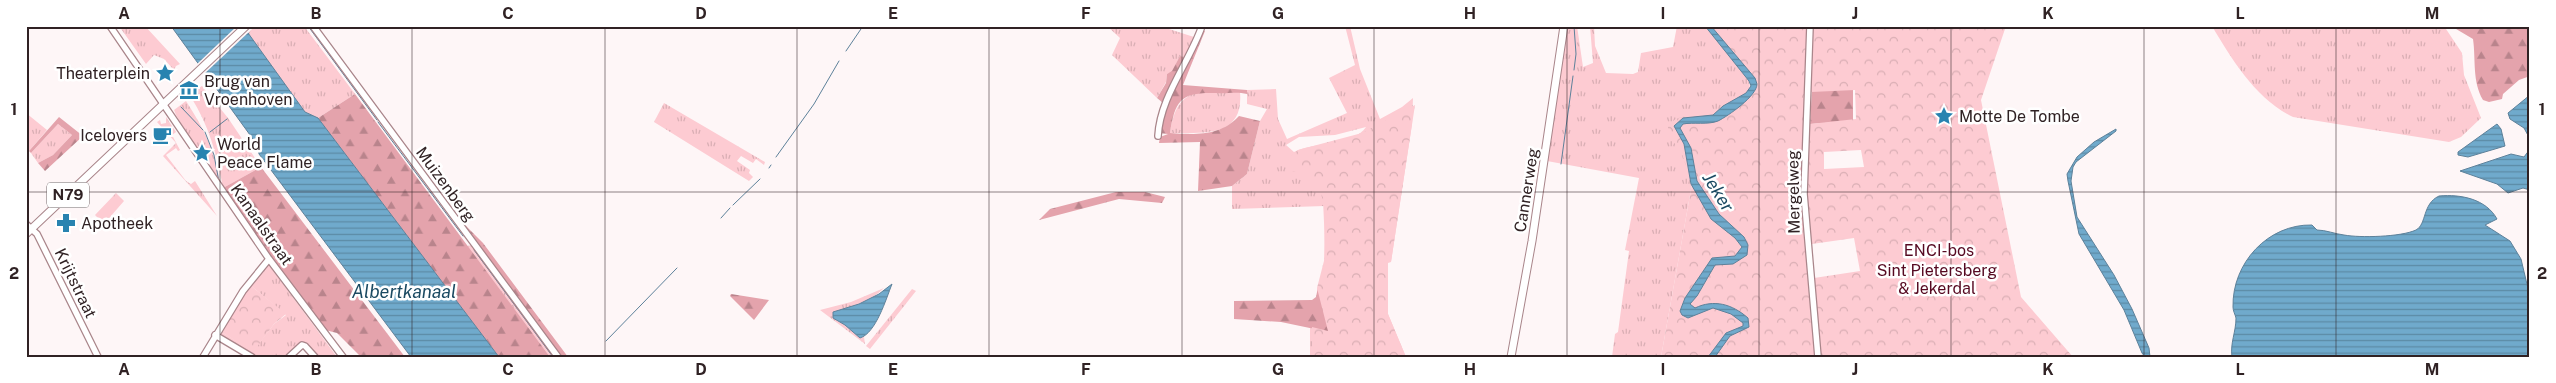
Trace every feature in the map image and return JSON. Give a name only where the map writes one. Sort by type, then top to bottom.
[{"type":"main road","name":"N79","points":[[28,229],[246,26]]},
{"type":"main road","name":"Cannerweg","points":[[1511,357],[1532,241],[1564,26]]},
{"type":"street","name":"Kanaalstraat","points":[[110,26],[268,259],[343,357]]},
{"type":"street","name":"Muizenberg","points":[[313,26],[558,357]]},
{"type":"street","points":[[1158,136],[1162,113],[1193,50],[1202,26]]},
{"type":"street","name":"Mergelweg","points":[[1810,26],[1804,194],[1818,357]]},
{"type":"street","name":"Krijtstraat","points":[[28,229],[37,234],[98,357]]},
{"type":"street","points":[[203,357],[243,291],[268,259]]},
{"type":"street","points":[[216,335],[252,357]]},
{"type":"street","points":[[289,357],[302,345],[315,357]]},
{"type":"green space","points":[[119,26],[145,26],[180,64],[174,70],[164,59],[154,55],[146,64]]},
{"type":"green space","points":[[255,26],[304,26],[355,94],[318,118],[305,112],[248,33]]},
{"type":"green space","points":[[1107,26],[1170,26],[1169,29],[1194,37],[1185,57],[1180,56],[1172,72],[1167,74],[1166,82],[1157,98],[1112,55],[1120,38]]},
{"type":"green space","points":[[1345,26],[1350,26],[1360,69],[1380,119],[1402,107],[1413,98],[1412,124],[1391,262],[1387,262],[1388,314],[1406,357],[1310,357],[1310,328],[1328,332],[1324,267],[1325,206],[1232,209],[1232,186],[1247,174],[1260,121],[1267,109],[1247,104],[1247,90],[1276,89],[1278,119],[1287,139],[1347,113],[1329,78],[1355,65]],"holes":[[[1366,127],[1360,133],[1343,141],[1294,152],[1286,145],[1299,137],[1335,135]]]},
{"type":"green space","points":[[1567,26],[1577,26],[1583,67],[1593,63],[1590,26],[1594,26],[1595,46],[1606,73],[1633,74],[1638,72],[1641,53],[1673,47],[1677,26],[1705,26],[1749,81],[1750,89],[1692,184],[1661,357],[1612,357],[1615,334],[1618,332],[1629,251],[1625,250],[1639,178],[1547,161]]},
{"type":"green space","name":"Sint Pietersberg & Jekerdal","points":[[1705,26],[2006,26],[1981,100],[2021,297],[2073,357],[1661,357],[1692,184],[1682,154],[1668,134],[1668,127],[1672,122],[1682,117],[1715,114],[1727,103],[1748,90],[1751,86],[1749,80]],"holes":[[[1855,90],[1856,119],[1810,124],[1811,92]],[[1861,150],[1864,167],[1824,169],[1824,152]],[[1854,238],[1860,271],[1814,278],[1812,244]]]},
{"type":"green space","points":[[2212,26],[2444,26],[2462,53],[2464,75],[2481,118],[2461,137],[2449,142],[2293,117],[2268,100],[2246,78]]},
{"type":"green space","points":[[2451,26],[2530,26],[2530,76],[2519,80],[2503,94],[2502,99],[2489,102],[2483,100],[2477,85],[2473,39]]},
{"type":"green space","points":[[1201,30],[1205,31],[1183,85],[1247,90],[1247,94],[1204,93],[1188,96],[1178,105],[1170,133],[1198,134],[1216,131],[1232,123],[1239,116],[1260,121],[1247,174],[1232,186],[1198,191],[1200,142],[1159,143],[1160,137],[1168,134],[1158,133],[1164,109]]},
{"type":"green space","points":[[1180,56],[1185,57],[1163,103],[1157,98],[1166,83],[1167,74],[1172,71]]},
{"type":"green space","points":[[202,86],[228,118],[261,167],[223,188],[212,141],[191,97],[193,96],[191,93]]},
{"type":"green space","points":[[1812,89],[1853,90],[1853,121],[1810,124]]},
{"type":"green space","points":[[1196,92],[1240,92],[1240,107],[1236,118],[1229,125],[1219,130],[1196,133],[1170,133],[1180,103]]},
{"type":"green space","points":[[355,94],[550,357],[499,357],[318,118]]},
{"type":"green space","points":[[186,101],[208,140],[220,183],[202,157],[206,154],[203,149],[198,152],[176,115],[174,110]]},
{"type":"green space","points":[[664,103],[765,162],[764,165],[756,159],[753,163],[741,156],[737,161],[750,170],[749,173],[753,177],[749,181],[654,122]]},
{"type":"green space","points":[[1415,105],[1391,262],[1388,263],[1388,314],[1406,357],[1312,357],[1312,327],[1328,331],[1317,288],[1325,257],[1323,200],[1315,178],[1305,172],[1292,172],[1291,156],[1298,150],[1362,133]]},
{"type":"green space","points":[[26,113],[47,130],[29,151],[26,149]]},
{"type":"green space","points":[[59,117],[83,136],[45,171],[38,163],[53,155],[72,135],[58,124],[31,153],[29,151]]},
{"type":"green space","points":[[166,117],[176,132],[172,135],[180,150],[178,151],[176,148],[166,155],[186,181],[191,184],[195,181],[217,216],[163,156],[176,143],[157,122],[160,120],[161,124],[166,123]]},
{"type":"green space","points":[[58,124],[72,135],[53,155],[38,163],[31,153]]},
{"type":"green space","points":[[261,167],[405,357],[361,357],[337,333],[325,330],[305,307],[223,188]]},
{"type":"green space","points":[[1116,192],[1145,192],[1165,197],[1162,203],[1119,199],[1039,220],[1050,209]]},
{"type":"green space","points":[[116,193],[124,201],[104,224],[95,215]]},
{"type":"green space","points":[[456,216],[483,243],[568,357],[561,357]]},
{"type":"green space","points":[[473,245],[555,357],[550,357],[467,246]]},
{"type":"green space","points":[[266,264],[269,265],[337,357],[319,357],[305,342],[285,357],[255,357],[220,336],[220,331],[253,351],[274,324],[286,315],[250,285]]},
{"type":"green space","points":[[250,285],[286,314],[274,324],[253,352],[220,331]]},
{"type":"green space","points":[[1318,287],[1329,332],[1281,322],[1234,319],[1234,301],[1312,300],[1316,297]]},
{"type":"green space","points":[[884,288],[867,300],[833,313],[833,318],[845,325],[860,338],[864,337],[865,344],[820,310],[851,302]]},
{"type":"green space","points":[[912,289],[916,291],[870,349],[866,346]]},
{"type":"green space","points":[[731,294],[769,300],[754,320],[730,296]]},
{"type":"water","name":"Albertkanaal","points":[[171,26],[243,26],[305,112],[318,118],[499,357],[411,357],[259,154],[258,146]]},
{"type":"water","points":[[1705,26],[1711,26],[1755,78],[1757,84],[1756,89],[1747,100],[1718,121],[1683,124],[1680,128],[1691,148],[1697,181],[1719,214],[1744,237],[1748,245],[1747,255],[1733,264],[1715,265],[1697,296],[1690,304],[1695,308],[1709,304],[1723,304],[1736,309],[1748,318],[1749,327],[1730,336],[1715,357],[1708,357],[1726,333],[1743,326],[1743,323],[1731,314],[1713,308],[1688,318],[1682,315],[1680,311],[1685,298],[1712,258],[1735,256],[1742,247],[1735,238],[1711,219],[1691,184],[1684,144],[1674,126],[1683,118],[1713,115],[1723,106],[1746,93],[1751,86]]},
{"type":"water","points":[[2530,95],[2530,139],[2524,128],[2510,119],[2508,113]]},
{"type":"water","points":[[2497,124],[2501,129],[2505,146],[2468,157],[2458,155],[2458,152]]},
{"type":"water","points":[[2116,129],[2116,131],[2076,162],[2073,167],[2071,181],[2077,217],[2114,275],[2132,309],[2149,348],[2150,357],[2145,357],[2142,353],[2124,310],[2079,234],[2068,181],[2067,174],[2077,157],[2094,142]]},
{"type":"water","points":[[2530,149],[2530,190],[2523,188],[2508,193],[2497,184],[2460,171],[2511,154],[2524,157]]},
{"type":"water","points":[[2439,196],[2464,197],[2480,202],[2497,219],[2485,225],[2510,241],[2521,259],[2530,297],[2530,357],[2232,357],[2236,318],[2233,308],[2234,291],[2246,261],[2267,239],[2281,231],[2296,226],[2312,225],[2317,230],[2351,236],[2370,237],[2409,232],[2419,227],[2430,204]]},
{"type":"water","points":[[892,284],[876,323],[866,335],[860,338],[845,325],[833,318],[833,312],[859,304],[879,294]]},
{"type":"pier","points":[[237,26],[246,26],[250,31],[203,75],[196,65]]},
{"type":"waterway","points":[[308,26],[377,120]]},
{"type":"waterway","points":[[846,51],[863,26]]},
{"type":"waterway","points":[[1574,26],[1576,54],[1574,70]]},
{"type":"waterway","points":[[776,157],[814,104],[839,61]]},
{"type":"waterway","points":[[1561,164],[1573,76]]},
{"type":"waterway","points":[[181,107],[203,130]]},
{"type":"waterway","points":[[210,132],[227,119]]},
{"type":"waterway","points":[[378,122],[463,236]]},
{"type":"waterway","points":[[205,132],[214,155],[219,182]]},
{"type":"waterway","points":[[733,205],[760,179]]},
{"type":"waterway","points":[[721,218],[730,208]]},
{"type":"waterway","points":[[474,250],[553,357]]},
{"type":"waterway","points":[[606,341],[677,268]]},
{"type":"place","name":"Theaterplein","points":[[165,73]]},
{"type":"place","name":"Brug van Vroenhoven","points":[[189,90]]},
{"type":"place","name":"Motte De Tombe","points":[[1944,116]]},
{"type":"place","name":"Icelovers","points":[[162,135]]},
{"type":"place","name":"World Peace Flame","points":[[202,153]]},
{"type":"place","name":"Apotheek","points":[[66,223]]},
{"type":"water label","name":"Jeker","points":[[1718,192]]},
{"type":"park label","name":"ENCI-bos","points":[[1939,250]]}]
